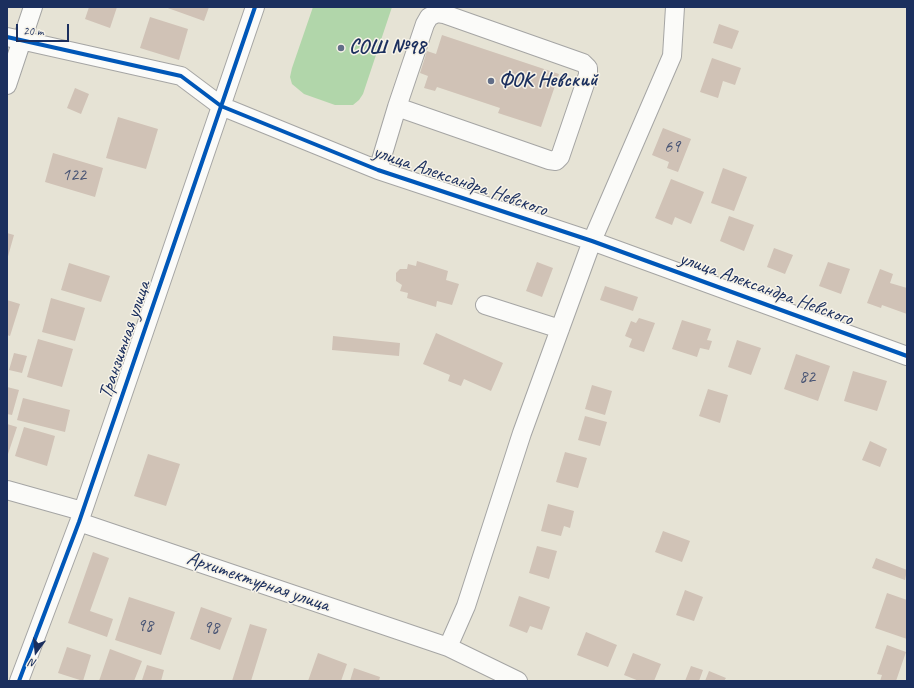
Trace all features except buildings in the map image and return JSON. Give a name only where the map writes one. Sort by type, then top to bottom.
[{"type":"street","points":[[7,85],[14,40],[33,7]]},
{"type":"street","name":"Транзитная улица","points":[[19,681],[80,516],[255,7]]},
{"type":"street","points":[[448,646],[466,606],[522,433],[592,241],[672,56],[675,7]]},
{"type":"street","points":[[378,170],[397,107],[425,24],[429,17],[437,13],[444,14],[583,62],[588,68],[588,75],[560,157],[556,161],[549,160],[397,107]]},
{"type":"street","name":"улица Александра Невского","points":[[14,40],[181,76],[221,106],[378,170],[592,241],[907,356]]},
{"type":"street","points":[[485,305],[560,329]]},
{"type":"street","name":"Архитектурная улица","points":[[7,490],[448,646],[518,681]]},
{"type":"green space","points":[[313,7],[392,7],[363,94],[353,105],[335,105],[304,94],[292,84],[290,77],[292,68]]},
{"type":"cycle path","points":[[19,681],[79,522],[255,7]]},
{"type":"cycle path","points":[[7,37],[181,76],[221,106],[378,170],[592,241],[907,356]]},
{"type":"place","name":"СОШ №98","points":[[341,48]]},
{"type":"place","name":"ФОК Невский","points":[[491,81]]}]
